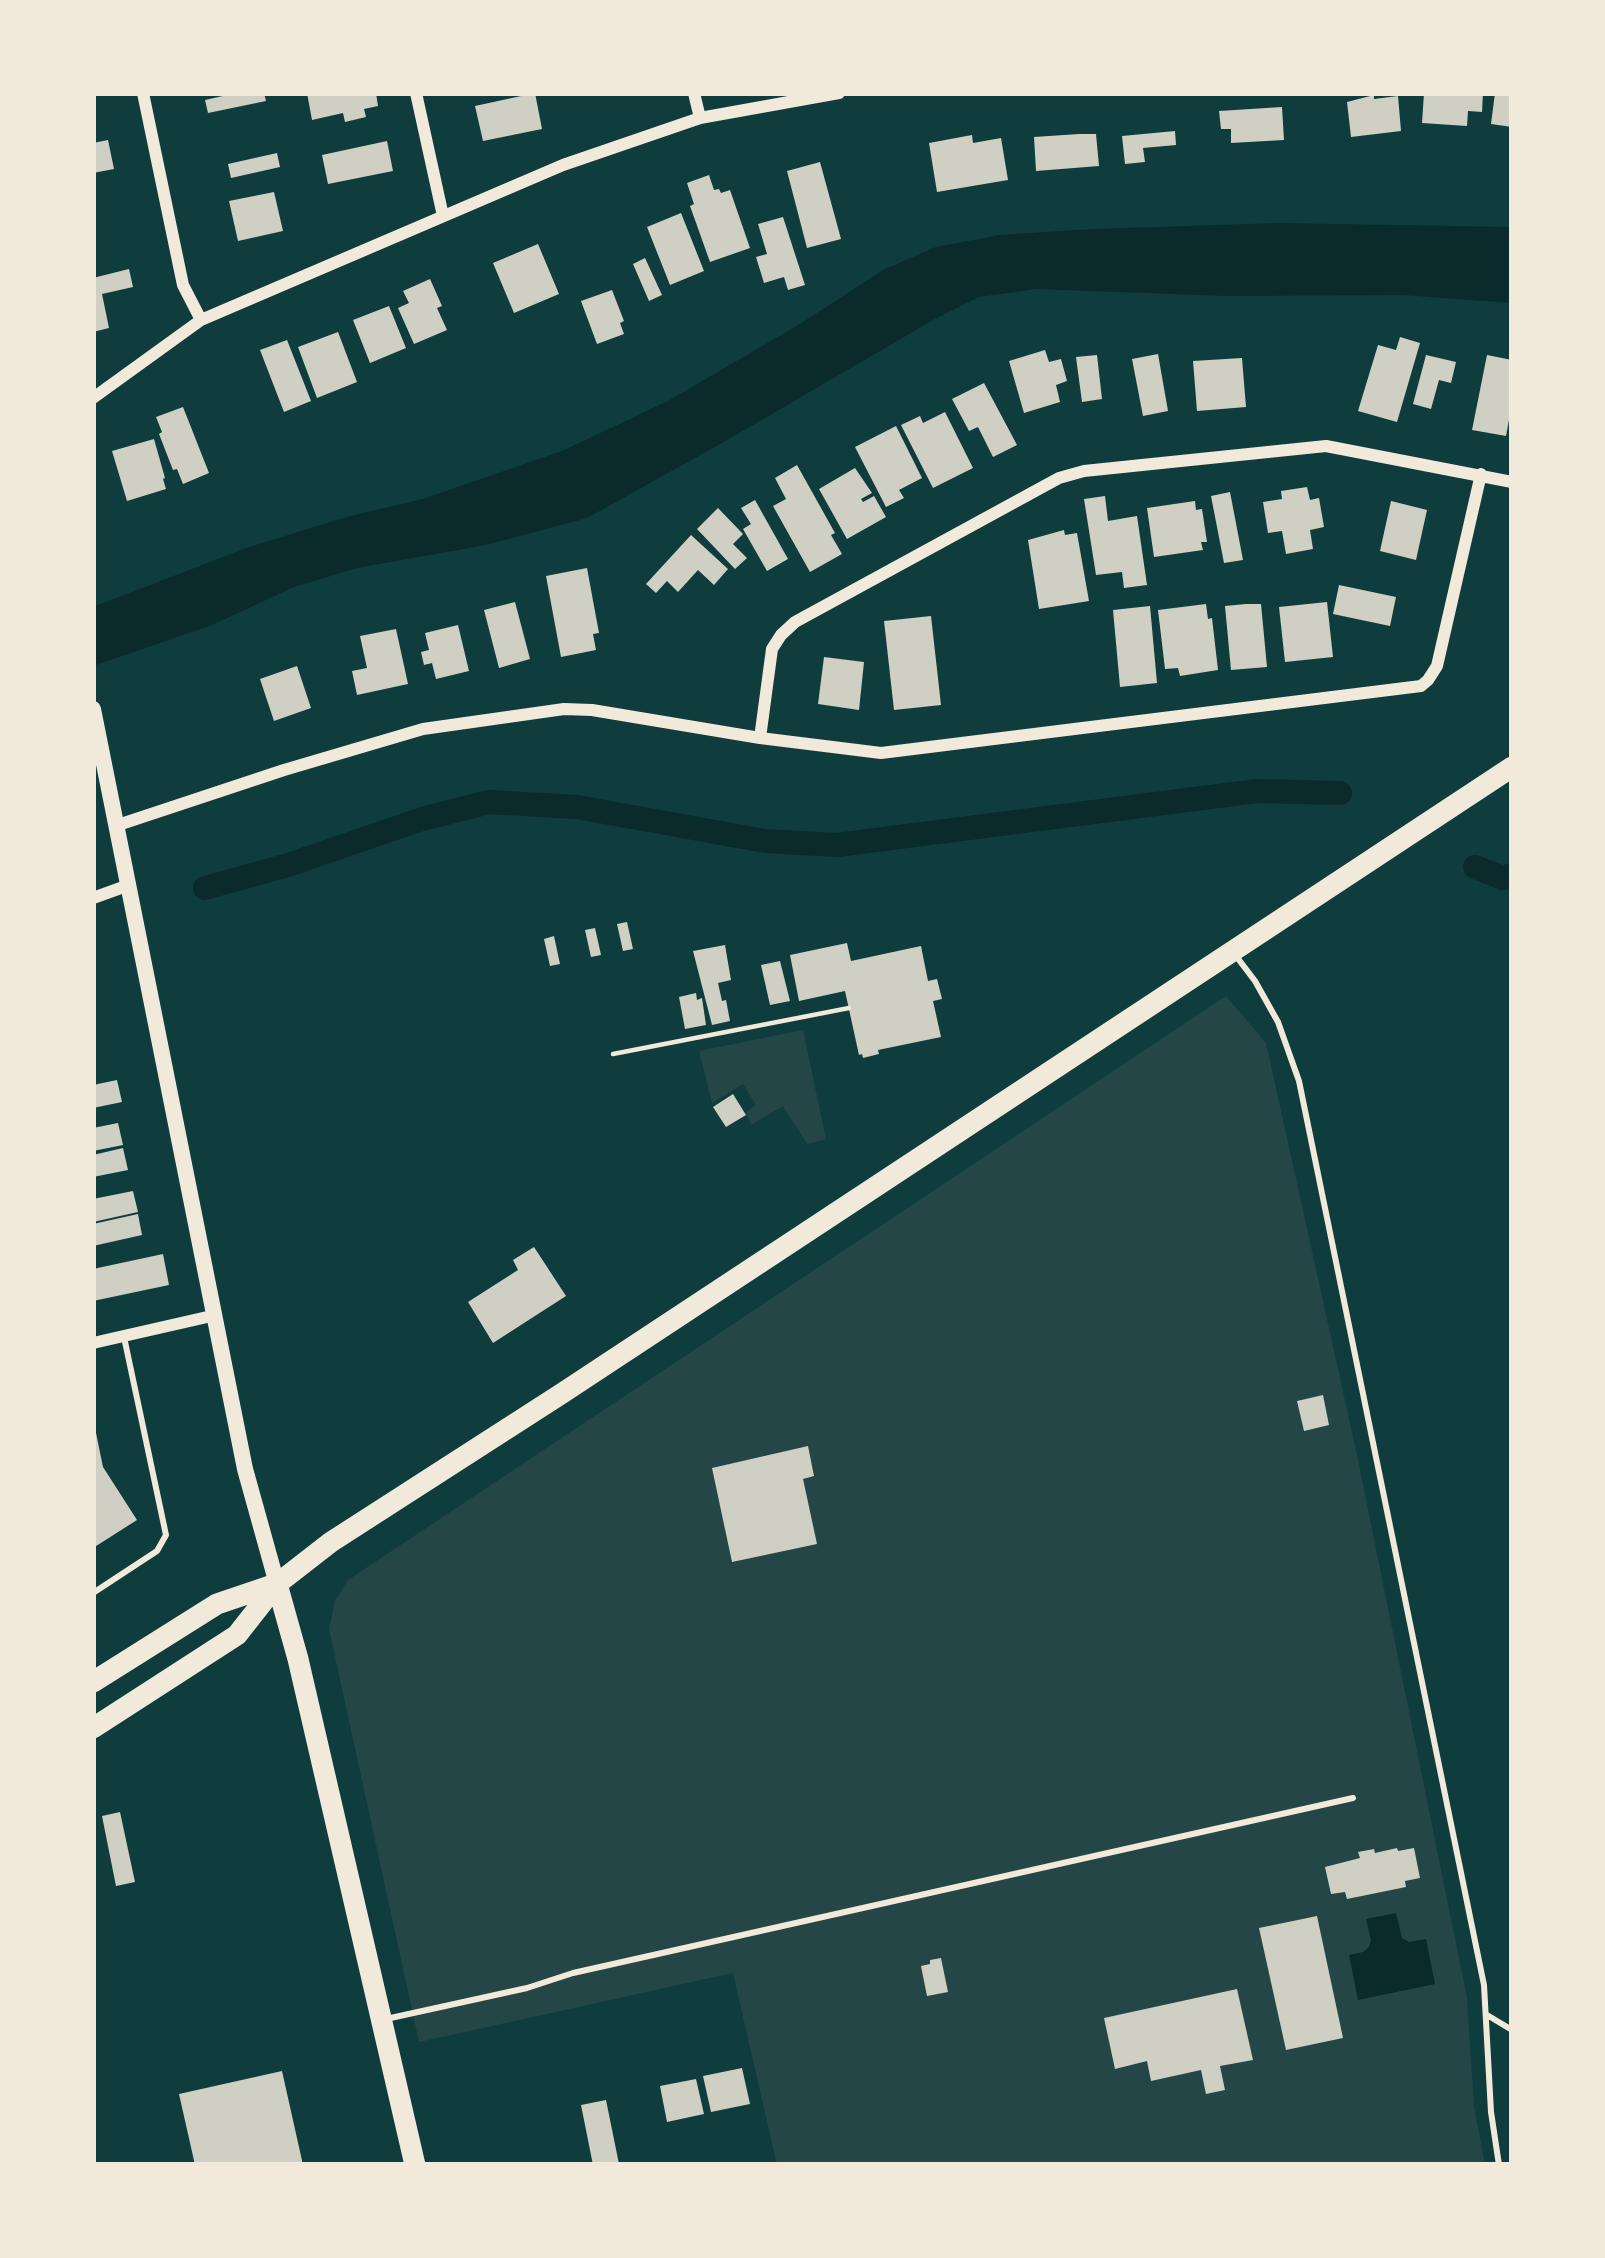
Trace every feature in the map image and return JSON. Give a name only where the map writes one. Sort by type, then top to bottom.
[{"type":"highway","points":[[93,1728],[237,1635],[277,1583],[331,1542],[1512,767]]},
{"type":"highway","points":[[93,1682],[217,1604],[277,1583]]},
{"type":"highway","points":[[277,1583],[415,2165]]},
{"type":"street","points":[[143,93],[183,285],[201,320]]},
{"type":"street","points":[[416,93],[443,216]]},
{"type":"street","points":[[694,93],[700,118]]},
{"type":"street","points":[[93,398],[201,320],[563,165],[700,118],[839,93]]},
{"type":"street","points":[[760,738],[772,649],[795,622],[1059,478],[1084,471],[1326,446],[1512,482]]},
{"type":"street","points":[[116,826],[424,729],[564,710],[592,710],[881,753],[1421,686],[1437,666],[1481,474]]},
{"type":"street","points":[[93,709],[245,1469],[277,1583]]},
{"type":"street","points":[[93,898],[129,885]]},
{"type":"street","points":[[93,1343],[216,1316]]},
{"type":"lane","points":[[1231,950],[1256,981],[1278,1022],[1299,1081],[1484,1985],[1499,2165]]},
{"type":"lane","points":[[93,1593],[157,1551],[166,1535],[124,1336]]},
{"type":"lane","points":[[382,2020],[527,1988],[573,1972],[1352,1798]]},
{"type":"lane","points":[[1487,2015],[1512,2030]]},
{"type":"path","points":[[614,1054],[849,1008]]},
{"type":"shaded area","points":[[1278,223],[1512,227],[1512,303],[1403,295],[1227,296],[1036,289],[979,297],[587,518],[486,545],[357,568],[294,587],[212,625],[93,666],[93,607],[249,547],[423,499],[562,451],[668,401],[883,270],[936,247],[1000,235]]},
{"type":"shaded area","points":[[1226,996],[1266,1043],[1357,1455],[1467,1998],[1474,2106],[1485,2165],[777,2165],[733,1973],[419,2042],[329,1629],[335,1601],[348,1580]]},
{"type":"shaded area","points":[[803,1030],[826,1139],[807,1144],[783,1106],[751,1125],[746,1112],[756,1105],[743,1084],[712,1103],[699,1051]]},
{"type":"shaded area","points":[[1396,1913],[1402,1938],[1409,1942],[1426,1939],[1435,1984],[1358,2000],[1349,1955],[1369,1947],[1366,1919]]},
{"type":"building","points":[[264,93],[266,101],[208,113],[205,100]]},
{"type":"building","points":[[307,93],[376,93],[378,106],[364,109],[366,117],[345,122],[343,113],[312,120]]},
{"type":"building","points":[[535,93],[542,129],[483,141],[475,106]]},
{"type":"building","points":[[1424,93],[1483,93],[1482,112],[1468,111],[1467,126],[1422,123]]},
{"type":"building","points":[[1495,93],[1512,93],[1512,127],[1491,124]]},
{"type":"building","points":[[1374,95],[1374,99],[1398,96],[1401,131],[1351,137],[1347,102]]},
{"type":"building","points":[[1282,107],[1284,140],[1231,143],[1231,129],[1221,129],[1219,111]]},
{"type":"building","points":[[1175,131],[1176,145],[1143,148],[1145,162],[1125,164],[1122,136]]},
{"type":"building","points":[[1096,134],[1099,166],[1036,171],[1034,137]]},
{"type":"building","points":[[972,135],[973,143],[1001,138],[1008,180],[937,192],[929,143]]},
{"type":"building","points":[[108,140],[114,169],[93,173],[93,143]]},
{"type":"building","points":[[387,141],[393,171],[328,184],[322,155]]},
{"type":"building","points":[[277,153],[280,167],[231,178],[228,164]]},
{"type":"building","points":[[820,162],[841,239],[807,248],[787,171]]},
{"type":"building","points":[[709,175],[714,190],[730,190],[750,248],[710,262],[687,183]]},
{"type":"building","points":[[274,192],[283,231],[238,241],[229,201]]},
{"type":"building","points":[[681,213],[704,271],[670,285],[647,227]]},
{"type":"building","points":[[783,217],[805,285],[788,290],[784,277],[764,283],[756,257],[767,254],[758,224]]},
{"type":"building","points":[[538,244],[559,294],[514,313],[493,263]]},
{"type":"building","points":[[645,258],[662,295],[649,301],[633,264]]},
{"type":"building","points":[[129,269],[133,287],[102,294],[109,328],[93,332],[93,278]]},
{"type":"building","points":[[430,279],[447,330],[414,344],[398,308],[409,303],[403,291]]},
{"type":"building","points":[[612,290],[624,334],[597,344],[581,301]]},
{"type":"building","points":[[389,306],[406,348],[370,363],[353,320]]},
{"type":"building","points":[[338,332],[357,382],[317,398],[298,347]]},
{"type":"building","points":[[1400,337],[1420,343],[1397,422],[1358,411],[1378,345],[1396,350]]},
{"type":"building","points":[[287,340],[311,401],[284,412],[260,350]]},
{"type":"building","points":[[1045,350],[1049,362],[1061,359],[1067,381],[1056,385],[1060,402],[1024,413],[1009,361]]},
{"type":"building","points":[[1158,354],[1168,411],[1143,416],[1132,359]]},
{"type":"building","points":[[1097,355],[1102,399],[1082,402],[1076,357]]},
{"type":"building","points":[[1426,355],[1456,362],[1451,383],[1439,380],[1431,409],[1413,404]]},
{"type":"building","points":[[1487,355],[1512,360],[1506,436],[1472,430]]},
{"type":"building","points":[[1242,358],[1246,407],[1197,411],[1193,361]]},
{"type":"building","points":[[984,383],[1017,445],[993,457],[978,427],[969,431],[952,399]]},
{"type":"building","points":[[183,407],[209,473],[183,484],[177,469],[173,470],[156,417]]},
{"type":"building","points":[[945,412],[973,468],[933,488],[901,425],[920,416],[923,423]]},
{"type":"building","points":[[896,426],[922,478],[899,490],[904,498],[886,507],[855,447]]},
{"type":"building","points":[[154,439],[166,489],[127,501],[112,451]]},
{"type":"building","points":[[797,465],[842,554],[810,572],[773,506],[786,499],[775,478]]},
{"type":"building","points":[[855,468],[872,493],[861,499],[874,496],[886,517],[847,539],[819,489]]},
{"type":"building","points":[[1307,487],[1310,500],[1319,498],[1324,527],[1310,530],[1313,549],[1286,554],[1282,531],[1268,533],[1263,502],[1282,499],[1281,491]]},
{"type":"building","points":[[1230,492],[1243,560],[1224,563],[1211,496]]},
{"type":"building","points":[[1105,496],[1108,521],[1137,516],[1147,585],[1124,588],[1122,572],[1096,575],[1084,499]]},
{"type":"building","points":[[755,500],[788,559],[767,571],[743,529],[751,524],[741,508]]},
{"type":"building","points":[[1195,501],[1196,510],[1202,509],[1207,542],[1201,542],[1203,550],[1154,557],[1147,508]]},
{"type":"building","points":[[1391,501],[1427,510],[1416,560],[1380,551]]},
{"type":"building","points":[[718,508],[743,534],[733,544],[747,558],[735,569],[697,529]]},
{"type":"building","points":[[1064,530],[1065,535],[1077,533],[1089,601],[1039,609],[1028,540]]},
{"type":"building","points":[[691,535],[728,569],[714,585],[698,570],[678,592],[667,581],[656,593],[646,584]]},
{"type":"building","points":[[587,568],[599,633],[593,634],[596,650],[561,657],[546,576]]},
{"type":"building","points":[[1339,585],[1396,597],[1390,626],[1333,614]]},
{"type":"building","points":[[515,602],[530,659],[499,668],[484,610]]},
{"type":"building","points":[[1327,602],[1333,657],[1285,662],[1279,607]]},
{"type":"building","points":[[1206,604],[1218,670],[1180,676],[1178,668],[1165,669],[1158,610]]},
{"type":"building","points":[[1261,604],[1267,667],[1231,670],[1225,606]]},
{"type":"building","points":[[1150,606],[1157,683],[1120,687],[1113,610]]},
{"type":"building","points":[[931,616],[941,705],[894,710],[884,621]]},
{"type":"building","points":[[458,625],[469,671],[436,679],[432,663],[424,665],[421,652],[429,650],[425,633]]},
{"type":"building","points":[[396,629],[408,684],[357,695],[352,671],[367,668],[360,636]]},
{"type":"building","points":[[824,657],[864,662],[859,710],[818,704]]},
{"type":"building","points":[[297,666],[311,708],[274,721],[260,679]]},
{"type":"building","points":[[627,922],[633,949],[623,951],[617,924]]},
{"type":"building","points":[[595,928],[601,955],[591,957],[585,930]]},
{"type":"building","points":[[554,936],[560,964],[550,966],[544,939]]},
{"type":"building","points":[[847,943],[851,961],[921,946],[928,981],[937,979],[942,999],[933,1001],[941,1037],[878,1050],[879,1054],[863,1058],[845,991],[799,1001],[790,955]]},
{"type":"building","points":[[725,945],[731,980],[718,983],[730,1021],[712,1025],[693,951]]},
{"type":"building","points":[[780,961],[790,1001],[770,1005],[761,965]]},
{"type":"building","points":[[696,993],[697,1000],[702,998],[706,1025],[685,1029],[679,997]]},
{"type":"building","points":[[117,1080],[122,1102],[93,1108],[93,1085]]},
{"type":"building","points":[[733,1094],[746,1115],[726,1127],[713,1107]]},
{"type":"building","points":[[118,1123],[123,1145],[93,1151],[93,1128]]},
{"type":"building","points":[[123,1148],[128,1170],[93,1177],[93,1155]]},
{"type":"building","points":[[133,1191],[138,1212],[93,1222],[93,1199]]},
{"type":"building","points":[[138,1214],[142,1235],[93,1246],[93,1224]]},
{"type":"building","points":[[534,1247],[566,1296],[493,1343],[468,1302],[518,1270],[513,1260]]},
{"type":"building","points":[[163,1254],[169,1285],[93,1301],[93,1269]]},
{"type":"building","points":[[1323,1395],[1329,1425],[1304,1431],[1297,1401]]},
{"type":"building","points":[[93,1429],[103,1467],[137,1520],[93,1548]]},
{"type":"building","points":[[808,1446],[814,1476],[803,1479],[817,1544],[732,1562],[712,1468]]},
{"type":"building","points":[[120,1812],[135,1882],[116,1886],[102,1816]]},
{"type":"building","points":[[1414,1848],[1420,1878],[1405,1881],[1406,1887],[1347,1899],[1345,1892],[1331,1894],[1325,1867],[1360,1858],[1358,1852]]},
{"type":"building","points":[[1317,1916],[1343,2038],[1286,2050],[1259,1928]]},
{"type":"building","points":[[941,1958],[948,1992],[927,1996],[921,1966]]},
{"type":"building","points":[[1237,1989],[1253,2060],[1220,2066],[1225,2090],[1206,2094],[1201,2070],[1151,2081],[1147,2061],[1115,2069],[1104,2018]]},
{"type":"building","points":[[742,2068],[750,2104],[711,2112],[703,2076]]},
{"type":"building","points":[[282,2071],[303,2165],[195,2165],[179,2094]]},
{"type":"building","points":[[696,2079],[704,2114],[667,2122],[660,2086]]},
{"type":"building","points":[[606,2100],[619,2164],[593,2165],[581,2105]]},
{"type":"waterway","points":[[205,888],[489,802],[577,807],[765,841],[837,845],[1257,791],[1340,793]]},
{"type":"waterway","points":[[1475,867],[1503,878],[1512,875]]}]
